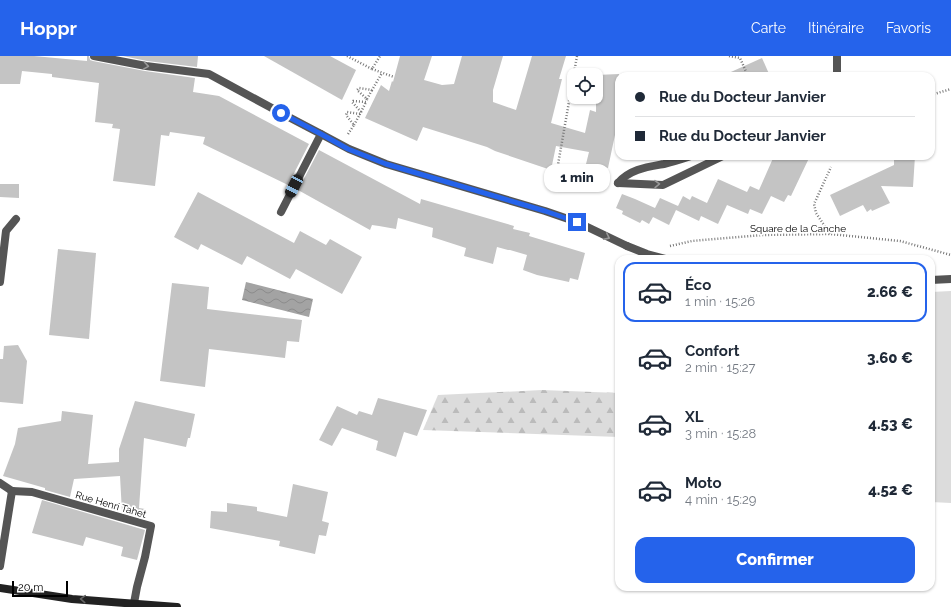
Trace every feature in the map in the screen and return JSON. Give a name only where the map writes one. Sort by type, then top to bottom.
[{"type":"main road","points":[[0,588],[72,599],[177,607]]},
{"type":"street","points":[[94,56],[146,66],[209,74],[348,149],[386,164],[545,211],[577,222],[627,246],[651,255]]},
{"type":"street","points":[[837,56],[837,72]]},
{"type":"street","points":[[281,212],[321,134]]},
{"type":"street","points":[[618,183],[623,177],[644,167],[665,164],[678,160]]},
{"type":"street","points":[[618,183],[663,185],[715,160]]},
{"type":"street","points":[[0,282],[6,231],[16,219]]},
{"type":"street","points":[[935,280],[951,279]]},
{"type":"street","points":[[0,483],[12,491],[0,566]]},
{"type":"street","name":"Rue Henri Tahet","points":[[12,491],[32,492],[151,526],[134,603]]},
{"type":"path","points":[[347,56],[372,69],[394,77]]},
{"type":"path","points":[[372,69],[380,56]]},
{"type":"path","points":[[577,56],[556,176],[553,185],[618,183]]},
{"type":"path","points":[[729,56],[740,58],[746,72]]},
{"type":"path","points":[[341,145],[354,125],[382,73]]},
{"type":"path","points":[[367,101],[357,90],[359,88],[372,90]]},
{"type":"path","points":[[935,94],[951,88]]},
{"type":"path","points":[[360,113],[352,102],[353,100],[367,101]]},
{"type":"path","points":[[354,125],[346,114],[347,112],[360,113]]},
{"type":"path","points":[[830,167],[814,204],[816,213],[830,234]]},
{"type":"path","name":"Square de la Canche","points":[[647,254],[649,250],[692,241],[762,235],[830,234],[900,241],[951,255]]},
{"type":"green space","points":[[951,291],[951,503],[935,502],[935,292]]},
{"type":"green space","points":[[542,390],[615,393],[615,437],[423,430],[438,395]]},
{"type":"water","points":[[246,282],[313,299],[309,317],[242,300]]},
{"type":"building","points":[[0,56],[34,56],[87,61],[87,56],[89,56],[90,60],[93,61],[145,71],[195,78],[193,92],[219,96],[309,144],[288,185],[203,144],[205,137],[170,132],[169,136],[161,135],[155,186],[113,181],[120,129],[112,128],[113,124],[95,122],[99,83],[52,77],[52,74],[22,71],[20,84],[0,84]]},
{"type":"building","points":[[123,56],[198,56],[197,67],[147,61]]},
{"type":"building","points":[[264,56],[330,56],[356,70],[342,100]]},
{"type":"building","points":[[400,56],[432,56],[424,80],[442,85],[454,84],[462,56],[503,56],[493,90],[493,102],[516,110],[532,56],[566,56],[559,79],[562,79],[551,123],[585,133],[590,110],[596,112],[596,104],[603,104],[603,75],[615,74],[615,135],[608,168],[586,164],[589,152],[556,146],[551,170],[487,147],[423,127],[417,141],[365,118],[381,85],[389,91],[392,81],[393,82]]},
{"type":"building","points":[[762,58],[768,72],[731,72]]},
{"type":"building","points":[[319,150],[420,204],[421,199],[514,226],[513,229],[530,233],[529,236],[585,253],[578,280],[570,278],[569,282],[537,275],[523,270],[527,255],[497,247],[493,264],[464,256],[466,248],[432,237],[433,228],[398,218],[396,229],[372,225],[370,230],[298,190]]},
{"type":"building","points":[[772,160],[808,160],[791,196],[788,195],[784,202],[771,196],[762,214],[750,209],[748,214],[727,205],[718,224],[701,216],[699,221],[676,210],[669,225],[653,217],[649,224],[642,220],[640,223],[622,214],[623,211],[616,208],[622,194],[655,208],[660,198],[678,206],[683,196],[690,200],[692,196],[707,203],[718,179],[747,192],[750,186],[759,190]]},
{"type":"building","points":[[894,160],[915,160],[913,187],[881,186],[890,203],[872,211],[871,209],[867,212],[863,205],[840,216],[830,195],[894,165]]},
{"type":"building","points":[[0,184],[19,184],[19,198],[0,197]]},
{"type":"building","points":[[198,192],[294,243],[300,231],[326,245],[330,239],[362,257],[342,294],[296,269],[290,279],[247,256],[242,265],[201,244],[198,250],[174,237]]},
{"type":"building","points":[[58,249],[96,253],[89,339],[49,335]]},
{"type":"building","points":[[172,283],[209,287],[207,309],[302,320],[299,342],[287,341],[285,358],[209,349],[205,387],[160,381]]},
{"type":"building","points":[[18,345],[27,361],[23,404],[0,402],[0,359],[3,359],[4,346]]},
{"type":"building","points":[[378,398],[427,410],[417,436],[404,432],[396,457],[376,450],[378,441],[342,428],[332,446],[319,440],[337,406],[357,415],[359,411],[372,415]]},
{"type":"building","points":[[135,401],[195,414],[190,438],[188,438],[186,447],[144,438],[139,508],[145,509],[144,518],[122,512],[120,476],[74,479],[70,497],[3,476],[15,444],[18,428],[61,421],[62,411],[93,415],[88,464],[119,462],[119,449]]},
{"type":"building","points":[[293,484],[328,492],[322,521],[329,523],[326,536],[319,535],[315,554],[279,546],[280,541],[210,528],[211,511],[227,512],[227,503],[257,507],[257,511],[287,517]]},
{"type":"building","points":[[42,500],[145,530],[137,560],[121,556],[123,547],[86,537],[83,546],[32,533]]},
{"type":"route","points":[[281,113],[348,149],[386,164],[545,211],[577,222]]}]
